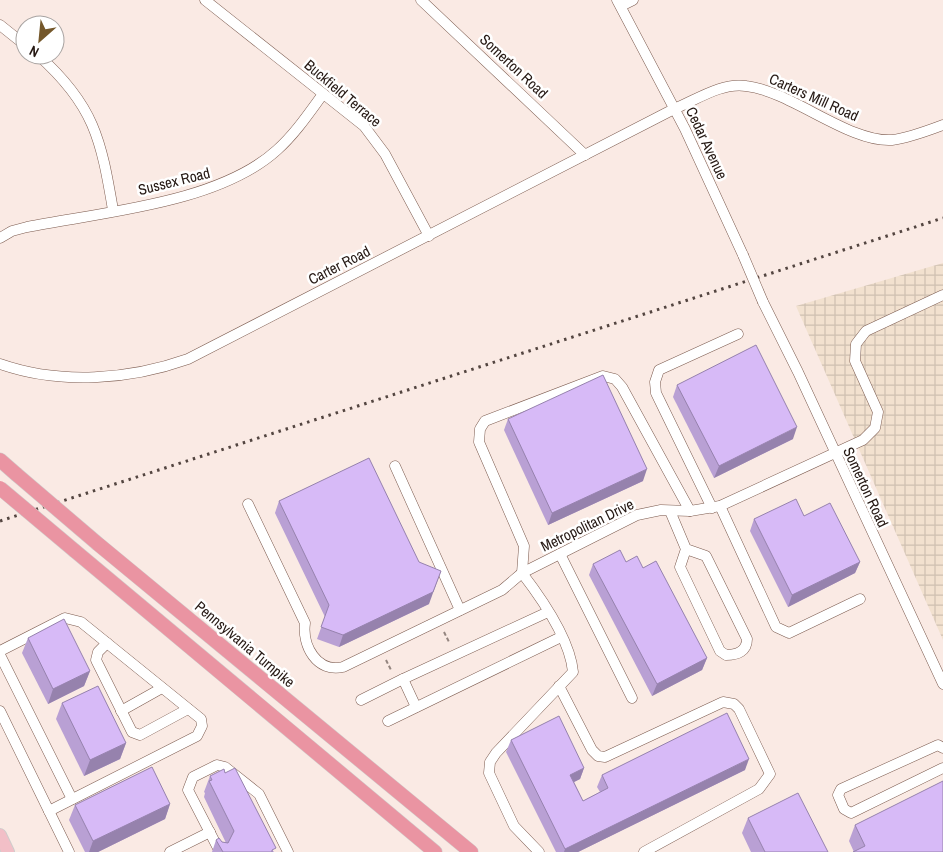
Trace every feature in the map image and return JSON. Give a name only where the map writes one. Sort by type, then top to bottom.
[{"type":"highway","name":"Pennsylvania Turnpike","points":[[0,460],[98,544],[472,852]]},
{"type":"highway","points":[[0,488],[435,852]]},
{"type":"street","name":"Buckfield Terrace","points":[[205,0],[372,134],[385,154],[429,236]]},
{"type":"street","name":"Somerton Road","points":[[421,0],[585,155]]},
{"type":"street","points":[[619,3],[633,0]]},
{"type":"street","name":"Cedar Avenue","points":[[619,3],[674,109],[743,255],[763,302]]},
{"type":"street","points":[[0,25],[15,37]]},
{"type":"street","points":[[48,65],[66,82],[86,111],[100,143],[113,210]]},
{"type":"street","name":"Carters Mill Road","points":[[674,109],[725,87],[745,85],[770,92],[867,137],[891,140],[943,125]]},
{"type":"street","name":"Sussex Road","points":[[1,235],[27,227],[200,192],[239,176],[277,151],[323,94]]},
{"type":"street","name":"Carter Road","points":[[0,364],[46,375],[75,377],[126,375],[167,366],[207,350],[674,109]]},
{"type":"street","name":"Metropolitan Drive","points":[[248,504],[305,623],[303,636],[314,658],[324,666],[334,669],[343,667],[502,590],[522,573],[637,515],[716,507],[863,440],[875,428],[878,412],[855,361],[856,344],[866,331],[943,296]]},
{"type":"street","name":"Somerton Road","points":[[763,302],[798,372],[834,454],[943,684]]},
{"type":"street","points":[[738,334],[660,370],[655,382],[656,393],[776,627],[789,633],[860,599]]},
{"type":"street","points":[[539,852],[514,826],[490,773],[490,762],[496,753],[573,672],[571,656],[538,594],[522,573],[524,546],[479,442],[480,429],[485,421],[603,376],[614,379],[622,387],[690,511]]},
{"type":"street","points":[[395,466],[460,610]]},
{"type":"street","points":[[670,511],[686,550],[680,567],[720,651],[726,655],[733,655],[743,650],[747,645],[747,639],[706,556],[686,550]]},
{"type":"street","points":[[560,554],[632,698]]},
{"type":"street","points":[[361,700],[548,612]]},
{"type":"street","points":[[49,811],[197,736],[202,726],[201,719],[82,622],[65,618],[0,653],[72,799]]},
{"type":"street","points":[[388,721],[561,637]]},
{"type":"street","points":[[107,643],[98,652],[96,660],[132,732],[140,735],[188,709]]},
{"type":"street","points":[[403,679],[416,707]]},
{"type":"street","points":[[559,686],[592,750],[598,756],[605,757],[723,702],[734,704],[739,709],[770,774],[759,789],[644,852]]},
{"type":"street","points":[[121,711],[162,688]]},
{"type":"street","points":[[0,711],[69,852]]},
{"type":"street","points":[[943,748],[938,745],[841,789],[838,795],[844,809],[851,813],[943,768]]},
{"type":"street","points":[[220,852],[188,790],[192,777],[217,765],[225,767],[259,794],[288,852]]},
{"type":"street","points":[[170,852],[210,832]]},
{"type":"path","points":[[444,632],[449,642]]},
{"type":"path","points":[[386,660],[390,670]]},
{"type":"shaded area","points":[[943,263],[943,640],[796,306]]},
{"type":"building","points":[[756,345],[797,427],[719,466],[677,385]]},
{"type":"building","points":[[603,375],[647,469],[552,513],[508,419]]},
{"type":"building","points":[[369,458],[419,562],[441,571],[433,592],[343,635],[321,627],[329,605],[279,501]]},
{"type":"building","points":[[796,499],[804,516],[830,503],[860,562],[792,595],[754,519]]},
{"type":"building","points":[[620,550],[626,562],[637,556],[643,568],[656,561],[707,658],[657,684],[593,564]]},
{"type":"building","points":[[64,619],[90,671],[53,689],[28,638]]},
{"type":"building","points":[[98,686],[126,743],[90,760],[62,703]]},
{"type":"building","points":[[727,713],[749,759],[565,849],[511,740],[559,716],[584,768],[570,775],[583,801],[608,788],[602,775]]},
{"type":"building","points":[[152,767],[170,804],[93,841],[75,805]]},
{"type":"building","points":[[235,768],[276,848],[272,852],[223,852],[216,840],[219,838],[222,842],[228,843],[234,831],[209,781],[212,780],[210,776],[224,769],[225,773]]},
{"type":"building","points":[[943,781],[943,852],[853,852],[865,846],[855,825]]},
{"type":"building","points":[[798,793],[828,852],[765,852],[748,818]]},
{"type":"railway","points":[[0,521],[943,218]]}]
